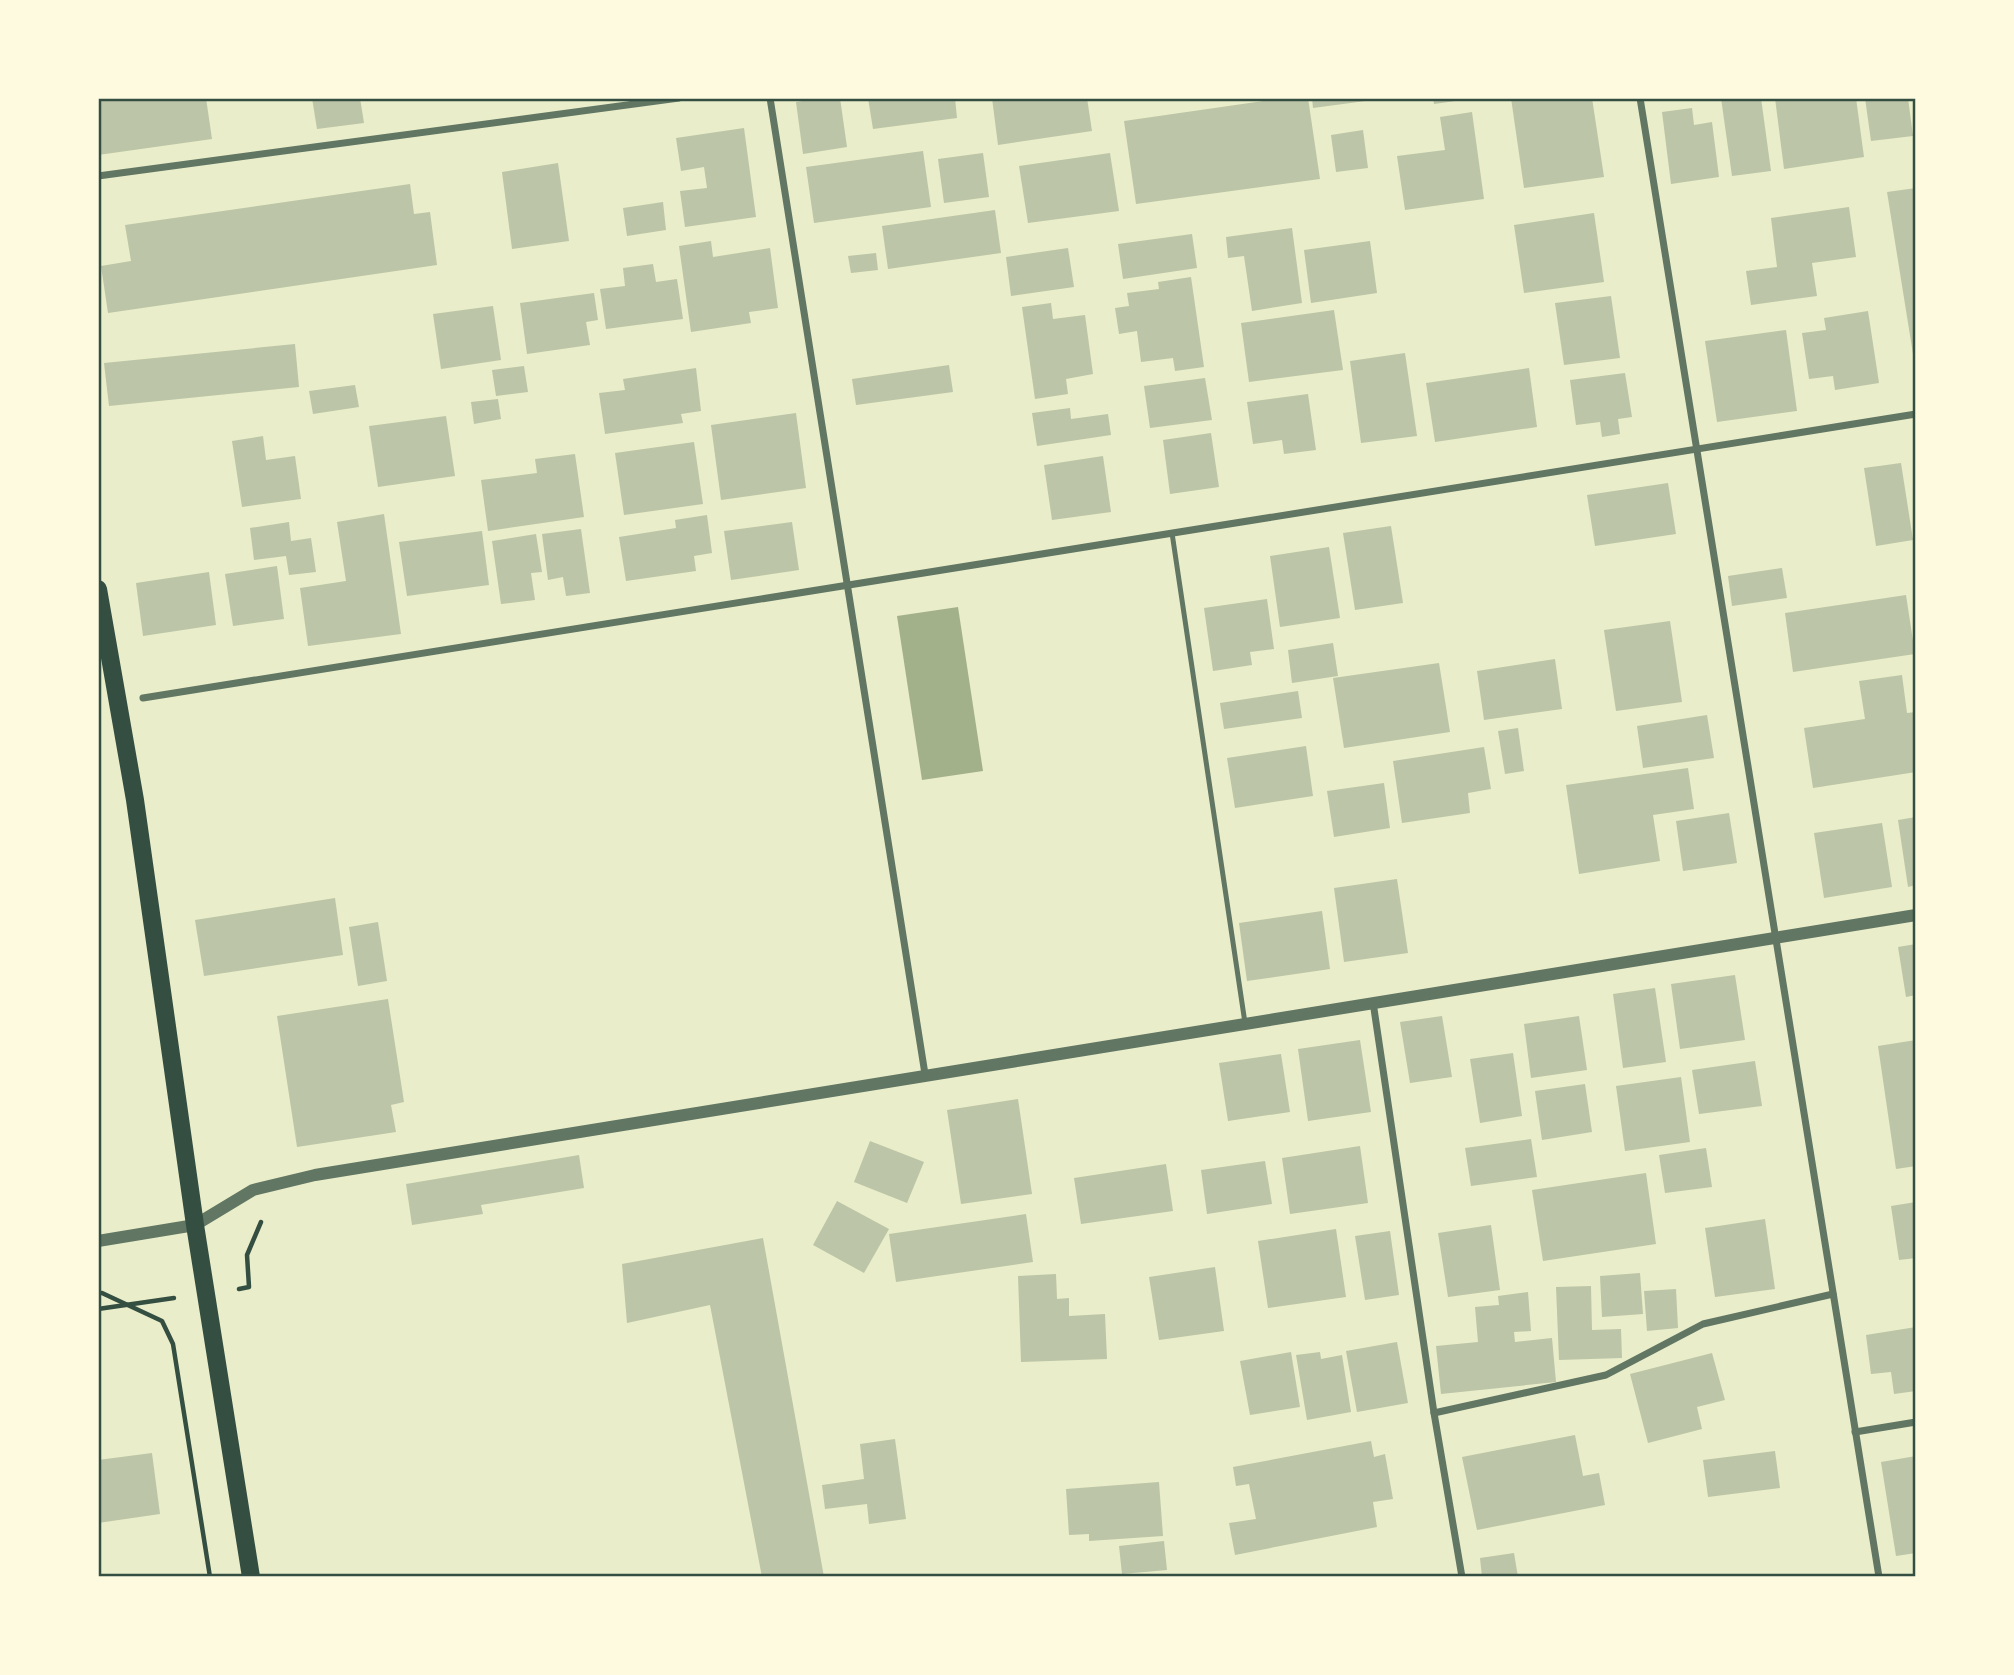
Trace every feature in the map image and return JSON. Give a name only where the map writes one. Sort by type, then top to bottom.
[{"type":"main road","points":[[98,589],[135,800],[195,1225],[251,1577]]},
{"type":"street","points":[[98,176],[679,98]]},
{"type":"street","points":[[770,98],[925,1074]]},
{"type":"street","points":[[1640,98],[1879,1577]]},
{"type":"street","points":[[143,698],[1916,414]]},
{"type":"street","points":[[98,1241],[195,1225],[253,1190],[315,1175],[1916,915]]},
{"type":"street","points":[[1373,1002],[1434,1413],[1462,1577]]},
{"type":"street","points":[[1434,1413],[1606,1375],[1703,1324],[1833,1294]]},
{"type":"street","points":[[1856,1432],[1916,1422]]},
{"type":"lane","points":[[1172,533],[1245,1023]]},
{"type":"path","points":[[247,1255],[263,1218]]},
{"type":"path","points":[[98,1293],[162,1321],[173,1343],[210,1577]]},
{"type":"shaded area","points":[[958,607],[983,771],[922,780],[897,616]]},
{"type":"building","points":[[98,98],[206,98],[212,139],[98,155]]},
{"type":"building","points":[[312,98],[360,98],[364,123],[317,129]]},
{"type":"building","points":[[840,98],[847,147],[803,154],[796,102]]},
{"type":"building","points":[[868,98],[955,98],[957,118],[873,129]]},
{"type":"building","points":[[992,98],[1087,98],[1092,131],[998,145]]},
{"type":"building","points":[[1285,98],[1308,98],[1320,179],[1136,204],[1124,121]]},
{"type":"building","points":[[1312,98],[1373,98],[1373,100],[1313,108]]},
{"type":"building","points":[[1433,98],[1463,98],[1463,100],[1434,104]]},
{"type":"building","points":[[1511,98],[1592,98],[1604,177],[1524,188]]},
{"type":"building","points":[[1721,98],[1761,98],[1771,171],[1732,176]]},
{"type":"building","points":[[1775,98],[1856,98],[1864,157],[1784,169]]},
{"type":"building","points":[[1865,98],[1908,98],[1913,136],[1871,141]]},
{"type":"building","points":[[1692,108],[1694,125],[1712,122],[1719,177],[1671,184],[1662,112]]},
{"type":"building","points":[[1472,112],[1484,199],[1405,210],[1397,156],[1445,150],[1440,117]]},
{"type":"building","points":[[744,128],[756,217],[685,227],[680,191],[707,188],[704,167],[681,171],[676,138]]},
{"type":"building","points":[[1363,130],[1368,168],[1336,172],[1331,135]]},
{"type":"building","points":[[923,151],[931,207],[814,223],[806,167]]},
{"type":"building","points":[[983,153],[989,197],[944,203],[938,159]]},
{"type":"building","points":[[1110,153],[1119,211],[1028,223],[1019,166]]},
{"type":"building","points":[[558,163],[569,241],[512,249],[502,172]]},
{"type":"building","points":[[410,184],[414,214],[430,212],[437,265],[108,313],[101,266],[131,261],[125,225]]},
{"type":"building","points":[[1916,188],[1916,353],[1913,354],[1887,192]]},
{"type":"building","points":[[663,202],[666,230],[627,236],[623,208]]},
{"type":"building","points":[[1849,207],[1856,257],[1812,263],[1817,296],[1751,305],[1746,271],[1777,267],[1771,218]]},
{"type":"building","points":[[995,210],[1001,253],[888,269],[882,226]]},
{"type":"building","points":[[1594,213],[1604,282],[1524,293],[1514,225]]},
{"type":"building","points":[[1292,228],[1302,303],[1252,311],[1244,256],[1228,258],[1226,237]]},
{"type":"building","points":[[1192,234],[1197,268],[1123,279],[1118,244]]},
{"type":"building","points":[[711,241],[713,257],[770,248],[778,308],[749,312],[751,323],[691,332],[679,246]]},
{"type":"building","points":[[1370,241],[1377,293],[1311,303],[1304,250]]},
{"type":"building","points":[[1068,248],[1074,287],[1011,296],[1006,257]]},
{"type":"building","points":[[876,253],[878,270],[851,273],[848,256]]},
{"type":"building","points":[[653,264],[656,282],[677,279],[683,319],[606,329],[600,289],[625,286],[623,268]]},
{"type":"building","points":[[1191,277],[1204,367],[1175,371],[1173,358],[1141,362],[1137,331],[1119,334],[1115,308],[1129,306],[1127,293],[1159,289],[1158,282]]},
{"type":"building","points":[[594,293],[598,320],[586,322],[590,345],[527,354],[520,303]]},
{"type":"building","points":[[1611,296],[1620,358],[1564,365],[1555,303]]},
{"type":"building","points":[[1051,303],[1053,319],[1085,315],[1093,374],[1066,379],[1068,394],[1035,399],[1022,307]]},
{"type":"building","points":[[493,306],[501,360],[441,369],[433,314]]},
{"type":"building","points":[[1334,310],[1343,370],[1249,382],[1241,323]]},
{"type":"building","points":[[1868,311],[1879,383],[1835,390],[1833,376],[1809,379],[1802,333],[1826,330],[1824,318]]},
{"type":"building","points":[[1786,330],[1797,411],[1717,422],[1705,341]]},
{"type":"building","points":[[295,344],[299,387],[109,406],[104,363]]},
{"type":"building","points":[[1405,353],[1417,436],[1361,443],[1350,361]]},
{"type":"building","points":[[949,365],[953,392],[856,405],[852,379]]},
{"type":"building","points":[[524,366],[528,392],[496,396],[492,370]]},
{"type":"building","points":[[696,368],[701,411],[681,414],[683,423],[605,434],[599,393],[625,390],[623,379]]},
{"type":"building","points":[[1529,368],[1537,427],[1435,442],[1426,383]]},
{"type":"building","points":[[1625,373],[1632,417],[1618,419],[1620,434],[1602,437],[1600,422],[1576,425],[1570,380]]},
{"type":"building","points":[[1205,378],[1212,420],[1150,428],[1144,386]]},
{"type":"building","points":[[355,385],[359,407],[313,414],[309,391]]},
{"type":"building","points":[[1308,394],[1316,450],[1284,454],[1282,440],[1253,444],[1247,402]]},
{"type":"building","points":[[498,399],[501,419],[474,424],[471,402]]},
{"type":"building","points":[[1070,408],[1071,419],[1108,414],[1111,435],[1037,446],[1032,413]]},
{"type":"building","points":[[796,413],[806,488],[721,500],[711,425]]},
{"type":"building","points":[[446,416],[455,476],[378,487],[369,426]]},
{"type":"building","points":[[1211,433],[1219,487],[1170,494],[1163,440]]},
{"type":"building","points":[[263,436],[266,460],[295,456],[301,499],[242,507],[232,441]]},
{"type":"building","points":[[694,442],[703,504],[624,515],[615,453]]},
{"type":"building","points":[[575,454],[584,517],[488,531],[481,480],[537,473],[535,459]]},
{"type":"building","points":[[1103,456],[1111,512],[1052,520],[1044,465]]},
{"type":"building","points":[[1901,463],[1913,540],[1876,546],[1864,468]]},
{"type":"building","points":[[1668,483],[1676,534],[1595,546],[1587,495]]},
{"type":"building","points":[[384,514],[401,634],[308,646],[300,588],[346,581],[337,522]]},
{"type":"building","points":[[707,515],[712,553],[694,556],[696,571],[626,581],[619,537],[676,528],[675,520]]},
{"type":"building","points":[[289,522],[291,541],[311,538],[316,572],[289,575],[286,556],[254,560],[250,528]]},
{"type":"building","points":[[792,522],[799,570],[731,580],[724,531]]},
{"type":"building","points":[[1391,526],[1403,603],[1355,610],[1343,533]]},
{"type":"building","points":[[581,529],[590,593],[566,596],[563,577],[548,580],[542,534]]},
{"type":"building","points":[[482,531],[489,585],[407,596],[399,542]]},
{"type":"building","points":[[536,534],[542,572],[531,573],[535,600],[501,604],[492,541]]},
{"type":"building","points":[[1329,547],[1340,618],[1280,627],[1270,556]]},
{"type":"building","points":[[277,566],[284,619],[233,626],[225,574]]},
{"type":"building","points":[[1782,568],[1787,598],[1732,606],[1728,576]]},
{"type":"building","points":[[209,572],[216,625],[143,636],[136,583]]},
{"type":"building","points":[[1906,595],[1915,654],[1793,672],[1785,613]]},
{"type":"building","points":[[1267,599],[1274,649],[1250,652],[1252,665],[1213,671],[1204,608]]},
{"type":"building","points":[[1670,621],[1682,702],[1616,711],[1604,630]]},
{"type":"building","points":[[1333,643],[1338,676],[1292,683],[1288,650]]},
{"type":"building","points":[[1555,659],[1562,709],[1484,720],[1477,671]]},
{"type":"building","points":[[1439,663],[1450,732],[1344,748],[1333,678]]},
{"type":"building","points":[[1902,675],[1907,713],[1916,712],[1916,772],[1813,788],[1804,728],[1865,719],[1859,681]]},
{"type":"building","points":[[1298,691],[1302,718],[1224,729],[1220,703]]},
{"type":"building","points":[[1707,715],[1714,758],[1643,768],[1637,726]]},
{"type":"building","points":[[1518,728],[1524,771],[1505,774],[1498,731]]},
{"type":"building","points":[[1306,746],[1313,796],[1235,808],[1227,758]]},
{"type":"building","points":[[1484,747],[1491,789],[1468,793],[1470,813],[1402,823],[1393,761]]},
{"type":"building","points":[[1688,768],[1694,809],[1653,815],[1660,861],[1579,874],[1566,785]]},
{"type":"building","points":[[1384,783],[1390,828],[1334,837],[1327,791]]},
{"type":"building","points":[[1729,813],[1737,863],[1683,871],[1676,821]]},
{"type":"building","points":[[1916,817],[1916,885],[1908,887],[1898,820]]},
{"type":"building","points":[[1882,823],[1892,887],[1824,898],[1814,833]]},
{"type":"building","points":[[1397,879],[1408,953],[1344,962],[1334,888]]},
{"type":"building","points":[[335,898],[343,955],[204,976],[195,920]]},
{"type":"building","points":[[1322,911],[1330,969],[1247,981],[1239,923]]},
{"type":"building","points":[[378,922],[387,981],[358,986],[349,927]]},
{"type":"building","points":[[1916,944],[1916,995],[1906,997],[1898,947]]},
{"type":"building","points":[[1735,975],[1745,1040],[1680,1049],[1671,984]]},
{"type":"building","points":[[1655,988],[1666,1062],[1623,1068],[1613,994]]},
{"type":"building","points":[[388,999],[404,1102],[391,1105],[396,1132],[297,1147],[277,1016]]},
{"type":"building","points":[[1442,1016],[1452,1077],[1410,1083],[1400,1022]]},
{"type":"building","points":[[1579,1016],[1587,1070],[1531,1078],[1524,1024]]},
{"type":"building","points":[[1360,1040],[1371,1112],[1308,1121],[1298,1049]]},
{"type":"building","points":[[1916,1040],[1916,1166],[1896,1169],[1878,1046]]},
{"type":"building","points":[[1513,1053],[1522,1116],[1480,1123],[1470,1059]]},
{"type":"building","points":[[1281,1054],[1290,1112],[1228,1121],[1219,1063]]},
{"type":"building","points":[[1755,1061],[1762,1106],[1699,1114],[1692,1070]]},
{"type":"building","points":[[1681,1077],[1690,1142],[1625,1151],[1616,1086]]},
{"type":"building","points":[[1585,1084],[1592,1132],[1542,1140],[1535,1091]]},
{"type":"building","points":[[1018,1099],[1032,1194],[961,1204],[947,1110]]},
{"type":"building","points":[[1531,1139],[1537,1177],[1471,1186],[1465,1148]]},
{"type":"building","points":[[870,1141],[924,1162],[907,1203],[854,1182]]},
{"type":"building","points":[[1360,1146],[1368,1203],[1290,1214],[1282,1158]]},
{"type":"building","points":[[1706,1148],[1712,1187],[1665,1193],[1659,1155]]},
{"type":"building","points":[[579,1155],[584,1188],[481,1205],[483,1214],[412,1225],[406,1184]]},
{"type":"building","points":[[1265,1161],[1272,1204],[1207,1214],[1201,1170]]},
{"type":"building","points":[[1166,1164],[1173,1211],[1081,1224],[1074,1178]]},
{"type":"building","points":[[1646,1173],[1656,1244],[1543,1261],[1532,1190]]},
{"type":"building","points":[[837,1201],[889,1229],[864,1273],[813,1245]]},
{"type":"building","points":[[1916,1202],[1916,1258],[1899,1260],[1891,1206]]},
{"type":"building","points":[[1026,1214],[1033,1262],[896,1282],[889,1234]]},
{"type":"building","points":[[1765,1219],[1775,1289],[1715,1297],[1705,1228]]},
{"type":"building","points":[[1491,1225],[1500,1290],[1448,1297],[1438,1233]]},
{"type":"building","points":[[1336,1229],[1346,1297],[1268,1308],[1258,1241]]},
{"type":"building","points":[[1390,1231],[1399,1295],[1365,1300],[1355,1236]]},
{"type":"building","points":[[763,1238],[824,1577],[762,1577],[710,1305],[627,1323],[622,1264]]},
{"type":"building","points":[[1215,1267],[1224,1331],[1159,1340],[1149,1277]]},
{"type":"building","points":[[1640,1273],[1643,1314],[1602,1317],[1600,1276]]},
{"type":"building","points":[[1056,1274],[1057,1299],[1069,1298],[1069,1316],[1105,1314],[1107,1359],[1021,1362],[1018,1276]]},
{"type":"building","points":[[1591,1286],[1592,1330],[1621,1329],[1622,1358],[1559,1360],[1556,1287]]},
{"type":"building","points":[[1676,1289],[1678,1328],[1647,1331],[1644,1291]]},
{"type":"building","points":[[1528,1292],[1531,1331],[1514,1332],[1515,1342],[1552,1338],[1556,1382],[1441,1394],[1436,1346],[1478,1342],[1475,1307],[1499,1305],[1498,1296]]},
{"type":"building","points":[[1916,1327],[1916,1391],[1894,1394],[1891,1372],[1871,1374],[1866,1335]]},
{"type":"building","points":[[1397,1342],[1408,1403],[1357,1412],[1346,1351]]},
{"type":"building","points":[[1291,1352],[1300,1407],[1250,1415],[1240,1361]]},
{"type":"building","points":[[1320,1352],[1321,1359],[1342,1355],[1351,1412],[1307,1420],[1296,1355]]},
{"type":"building","points":[[1712,1353],[1725,1400],[1697,1407],[1702,1429],[1648,1443],[1630,1374]]},
{"type":"building","points":[[1575,1435],[1583,1476],[1599,1473],[1605,1505],[1477,1530],[1462,1457]]},
{"type":"building","points":[[895,1439],[906,1519],[869,1524],[867,1504],[825,1509],[822,1485],[864,1479],[860,1444]]},
{"type":"building","points":[[1371,1441],[1374,1457],[1385,1454],[1393,1499],[1373,1502],[1377,1527],[1235,1555],[1229,1523],[1256,1519],[1249,1484],[1236,1486],[1233,1467]]},
{"type":"building","points":[[1775,1451],[1780,1488],[1708,1497],[1703,1460]]},
{"type":"building","points":[[152,1453],[160,1514],[98,1523],[98,1460]]},
{"type":"building","points":[[1916,1456],[1916,1553],[1896,1556],[1881,1462]]},
{"type":"building","points":[[1159,1482],[1163,1536],[1089,1541],[1089,1534],[1069,1535],[1066,1489]]},
{"type":"building","points":[[1164,1541],[1167,1570],[1122,1574],[1119,1546]]},
{"type":"building","points":[[1514,1553],[1518,1577],[1482,1577],[1480,1558]]}]
